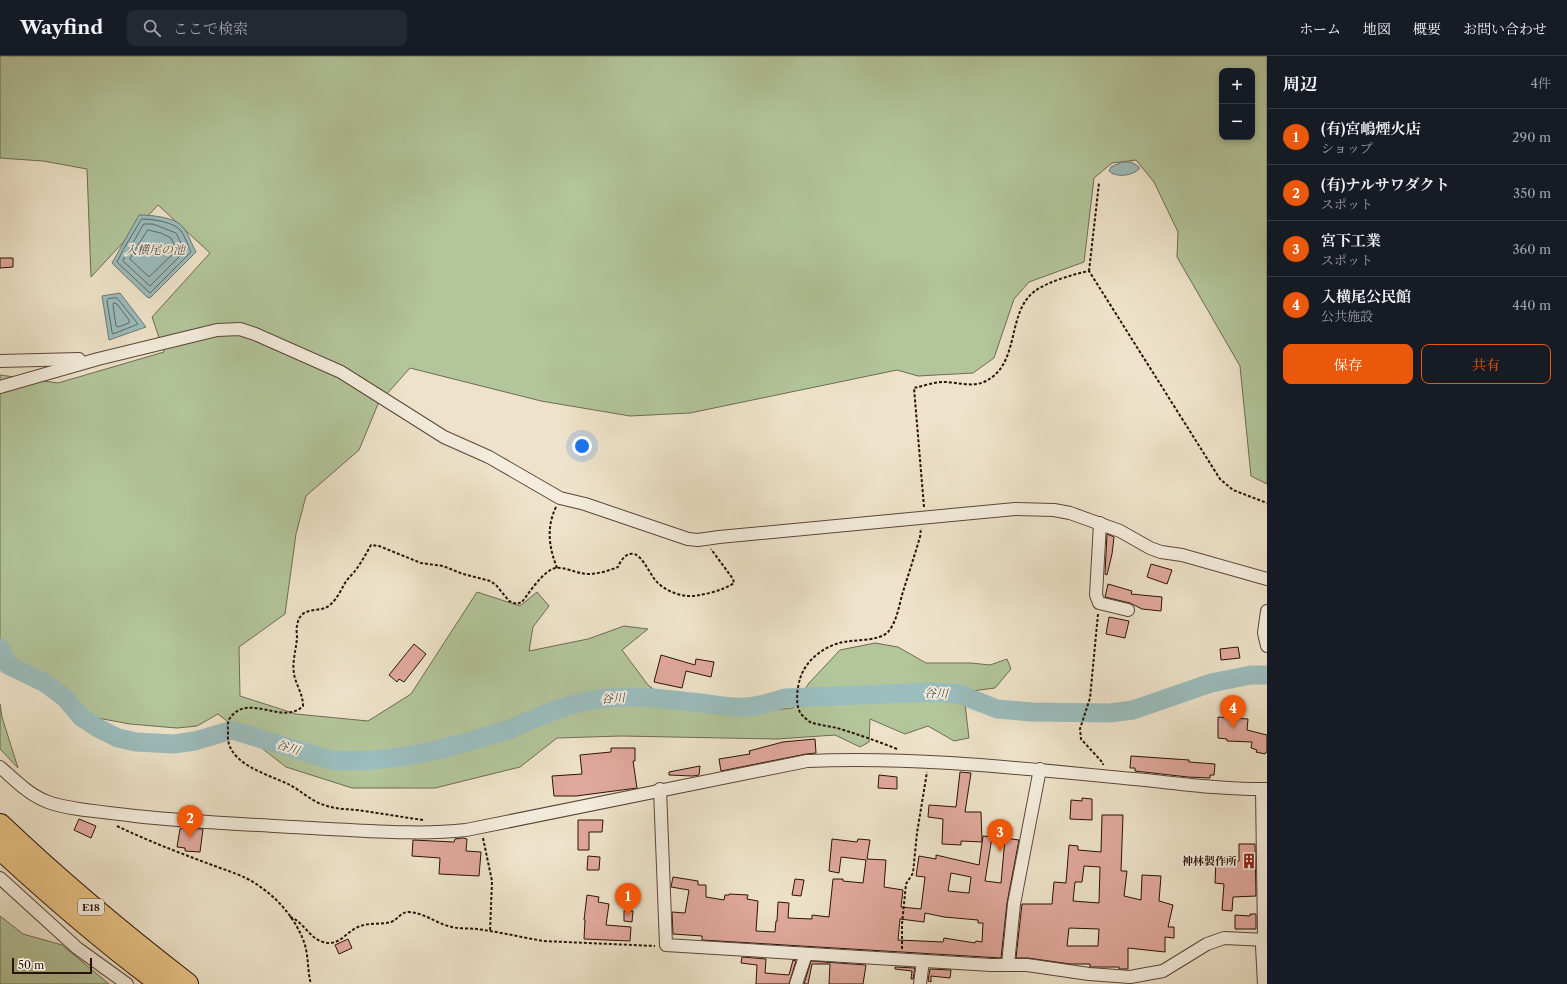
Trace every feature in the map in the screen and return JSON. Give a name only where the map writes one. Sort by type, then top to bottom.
[{"type":"highway","name":"E18","points":[[0,826],[86,903],[187,984]]},
{"type":"highway","name":"E18","points":[[0,848],[76,916],[162,984]]},
{"type":"street","points":[[0,387],[98,358],[217,330],[240,329],[255,334],[341,372],[444,437],[476,450],[560,498],[584,504],[688,539],[707,539],[719,536],[1015,509],[1046,510],[1070,513],[1100,523],[1120,531],[1150,548],[1161,552],[1182,555],[1267,579]]},
{"type":"street","points":[[0,361],[47,361],[98,358]]},
{"type":"street","points":[[1100,523],[1096,595],[1099,603],[1128,610]]},
{"type":"street","points":[[1267,611],[1264,633],[1267,646]]},
{"type":"street","points":[[0,766],[23,788],[37,798],[57,805],[88,810],[213,823],[352,830],[448,832],[481,827],[807,761],[842,759],[1040,770],[1264,789],[1265,940],[1262,974],[1264,984]]},
{"type":"street","points":[[1008,964],[1014,904],[1040,770]]},
{"type":"street","points":[[660,790],[666,945],[900,960],[991,965],[1008,964],[1076,978],[1153,974],[1168,969],[1207,944],[1218,940],[1230,938],[1265,940]]},
{"type":"street","points":[[0,878],[77,948],[127,984]]},
{"type":"street","points":[[796,984],[806,954]]},
{"type":"street","points":[[920,984],[923,961]]},
{"type":"path","points":[[1099,183],[1089,272],[1220,478],[1233,490],[1267,503]]},
{"type":"path","points":[[898,750],[863,736],[806,719],[800,713],[798,708],[798,693],[803,671],[818,653],[828,647],[840,643],[881,637],[890,630],[898,609],[920,537],[923,518],[921,462],[914,388],[943,382],[978,384],[993,377],[1006,361],[1019,316],[1029,296],[1035,290],[1044,286],[1077,274],[1089,272]]},
{"type":"path","points":[[557,568],[550,546],[549,534],[553,512],[560,498]]},
{"type":"path","points":[[425,821],[322,805],[304,792],[256,770],[240,760],[227,743],[228,721],[240,709],[254,708],[287,713],[298,711],[303,706],[302,695],[294,673],[297,626],[299,619],[309,610],[322,609],[330,606],[338,596],[346,581],[355,571],[371,545],[379,546],[416,562],[443,566],[463,574],[490,581],[509,601],[517,604],[522,602],[544,574],[557,568],[589,574],[618,567],[624,556],[629,554],[639,556],[657,583],[674,593],[687,596],[711,592],[729,586],[734,583],[733,579],[711,549],[707,539]]},
{"type":"path","points":[[1099,603],[1090,698],[1080,729],[1081,739],[1103,762],[1102,776]]},
{"type":"path","points":[[900,960],[906,884],[913,873],[917,833],[929,763]]},
{"type":"path","points":[[112,824],[150,842],[252,882],[272,896],[290,916],[304,943],[311,984]]},
{"type":"path","points":[[481,827],[491,872],[490,932]]},
{"type":"path","points":[[290,916],[296,919],[303,928],[316,938],[327,943],[340,940],[358,927],[391,922],[401,914],[407,912],[423,915],[450,927],[526,937],[543,941],[662,947],[666,945]]},
{"type":"green space","points":[[0,56],[1267,56],[1267,484],[1251,476],[1240,366],[1177,257],[1178,232],[1154,182],[1136,160],[1112,163],[1094,178],[1084,262],[1029,282],[1014,299],[994,358],[973,373],[918,376],[897,370],[690,413],[630,416],[541,401],[410,368],[378,404],[359,450],[306,496],[296,534],[285,614],[239,647],[240,696],[296,714],[368,721],[411,694],[477,592],[520,606],[537,592],[549,606],[533,627],[529,651],[588,639],[624,626],[648,629],[622,650],[648,685],[679,709],[729,714],[793,708],[809,683],[840,650],[875,643],[898,647],[926,663],[971,663],[990,665],[1007,659],[1011,669],[995,688],[972,691],[965,704],[969,738],[954,741],[928,726],[905,734],[870,719],[869,742],[860,747],[835,735],[777,739],[621,736],[557,738],[520,767],[435,788],[352,788],[286,767],[218,714],[197,726],[177,728],[130,724],[92,717],[65,688],[12,659],[0,669],[0,375],[58,383],[164,352],[152,317],[210,253],[158,205],[91,277],[87,169],[43,161],[0,158]]},
{"type":"green space","points":[[0,704],[2,717],[18,768],[0,749]]},
{"type":"green space","points":[[0,916],[23,934],[62,945],[109,984],[0,984]]},
{"type":"water","points":[[1122,162],[1131,162],[1139,167],[1139,169],[1128,175],[1116,175],[1109,171],[1111,167]]},
{"type":"water","name":"入横尾の池","points":[[139,215],[162,217],[179,224],[187,232],[196,252],[150,298],[147,297],[112,263]]},
{"type":"water","points":[[120,293],[146,327],[109,340],[102,296]]},
{"type":"building","points":[[0,258],[13,258],[13,267],[0,268]]},
{"type":"building","points":[[1107,534],[1114,537],[1107,575],[1105,574]]},
{"type":"building","points":[[1151,564],[1172,570],[1167,584],[1147,577]]},
{"type":"building","points":[[1108,584],[1132,591],[1131,594],[1162,597],[1161,611],[1142,609],[1130,603],[1105,597]]},
{"type":"building","points":[[1109,617],[1129,621],[1125,638],[1106,634]]},
{"type":"building","points":[[414,644],[426,654],[404,682],[399,679],[397,682],[389,675]]},
{"type":"building","points":[[1238,647],[1240,658],[1221,660],[1220,649]]},
{"type":"building","points":[[661,655],[695,665],[696,659],[714,662],[711,677],[686,671],[682,688],[654,682]]},
{"type":"building","points":[[1218,717],[1248,719],[1247,730],[1267,735],[1267,752],[1265,754],[1256,752],[1257,750],[1251,748],[1252,742],[1227,741],[1227,739],[1218,738]]},
{"type":"building","points":[[815,739],[816,753],[721,771],[719,759],[750,754],[749,751],[783,742]]},
{"type":"building","points":[[611,748],[635,748],[635,761],[633,761],[637,788],[576,796],[554,796],[552,776],[582,774],[580,755],[611,752]]},
{"type":"building","points":[[1131,756],[1189,760],[1189,762],[1215,764],[1214,775],[1210,775],[1210,778],[1188,777],[1135,771],[1135,768],[1130,768]]},
{"type":"building","points":[[700,766],[699,775],[669,775],[669,772]]},
{"type":"building","points":[[960,772],[971,773],[965,812],[981,812],[982,842],[961,841],[961,845],[942,844],[943,819],[928,817],[929,805],[956,807]]},
{"type":"building","points":[[879,775],[897,777],[897,789],[878,788]]},
{"type":"building","points":[[1082,798],[1092,799],[1092,820],[1070,819],[1071,800],[1082,801]]},
{"type":"building","points":[[1102,815],[1123,815],[1121,871],[1127,871],[1124,896],[1141,900],[1142,875],[1161,876],[1159,901],[1173,905],[1168,927],[1174,927],[1174,938],[1165,937],[1165,952],[1128,948],[1128,969],[1119,969],[1119,967],[1090,967],[1090,964],[1070,964],[1028,958],[1016,958],[1022,904],[1052,904],[1054,882],[1066,883],[1069,845],[1078,846],[1078,850],[1101,852]],"holes":[[[1084,866],[1100,867],[1099,903],[1073,901],[1075,882],[1082,882]],[[1069,928],[1099,929],[1098,946],[1067,946]]]},
{"type":"building","points":[[79,819],[96,826],[91,838],[74,830]]},
{"type":"building","points":[[578,820],[603,820],[602,832],[589,832],[589,850],[578,850]]},
{"type":"building","points":[[180,829],[203,829],[200,852],[185,851],[185,848],[177,847]]},
{"type":"building","points":[[983,836],[992,837],[985,881],[1001,883],[1005,838],[1019,840],[1007,903],[1001,958],[702,940],[702,936],[673,934],[672,912],[685,913],[689,890],[671,887],[673,877],[698,881],[698,885],[706,885],[706,897],[724,900],[725,895],[729,894],[748,895],[747,899],[758,901],[756,931],[775,932],[778,902],[789,903],[788,918],[812,919],[812,915],[829,917],[833,879],[843,879],[843,881],[863,883],[866,860],[841,857],[839,873],[829,871],[832,839],[857,842],[858,839],[870,840],[867,859],[886,860],[884,887],[903,890],[901,907],[921,909],[925,877],[916,876],[919,856],[936,859],[936,855],[979,865]],"holes":[[[951,873],[971,877],[969,893],[948,891]],[[925,913],[944,917],[978,920],[978,923],[983,923],[982,942],[976,941],[975,943],[944,938],[943,942],[898,940],[900,919],[924,922]]]},
{"type":"building","points":[[455,839],[467,839],[466,851],[481,852],[479,876],[439,874],[440,858],[412,856],[413,840],[454,842]]},
{"type":"building","points":[[1239,844],[1255,844],[1256,896],[1233,897],[1232,911],[1222,910],[1224,884],[1215,883],[1216,860],[1239,861]]},
{"type":"building","points":[[588,856],[600,857],[599,870],[587,870]]},
{"type":"building","points":[[795,879],[804,880],[801,896],[792,895]]},
{"type":"building","points":[[587,895],[599,897],[598,902],[609,904],[606,925],[631,927],[630,941],[584,939],[584,920]]},
{"type":"building","points":[[624,911],[633,911],[632,922],[624,921]]},
{"type":"building","points":[[1250,914],[1256,914],[1256,929],[1235,929],[1235,915],[1250,916]]},
{"type":"building","points":[[348,939],[352,948],[339,954],[335,945]]},
{"type":"building","points":[[742,957],[766,959],[765,973],[789,975],[793,960],[796,961],[789,984],[756,984],[757,965],[741,963]]},
{"type":"building","points":[[811,961],[866,965],[863,984],[829,984],[830,964],[812,964],[808,984],[804,984]]},
{"type":"building","points":[[895,967],[915,968],[913,979],[911,979],[912,971],[895,969]]},
{"type":"building","points":[[930,969],[951,970],[950,978],[931,976],[931,982],[928,981]]},
{"type":"waterway","name":"谷川","points":[[0,648],[8,665],[45,683],[65,698],[81,717],[118,738],[136,742],[174,744],[195,741],[232,730],[331,760],[353,761],[399,757],[444,748],[510,729],[567,706],[591,700],[608,698],[654,698],[741,707],[762,705],[785,698],[934,692],[959,694],[997,709],[1032,712],[1110,713],[1133,710],[1211,683],[1251,675],[1267,675]]},
{"type":"place","name":"入横尾公民館","points":[[1233,728]]},
{"type":"place","name":"(有)ナルサワダクト","points":[[190,838]]},
{"type":"place","name":"宮下工業","points":[[1000,852]]},
{"type":"place","name":"神林製作所","points":[[1249,861]]},
{"type":"place","name":"(有)宮嶋煙火店","points":[[628,916]]}]
